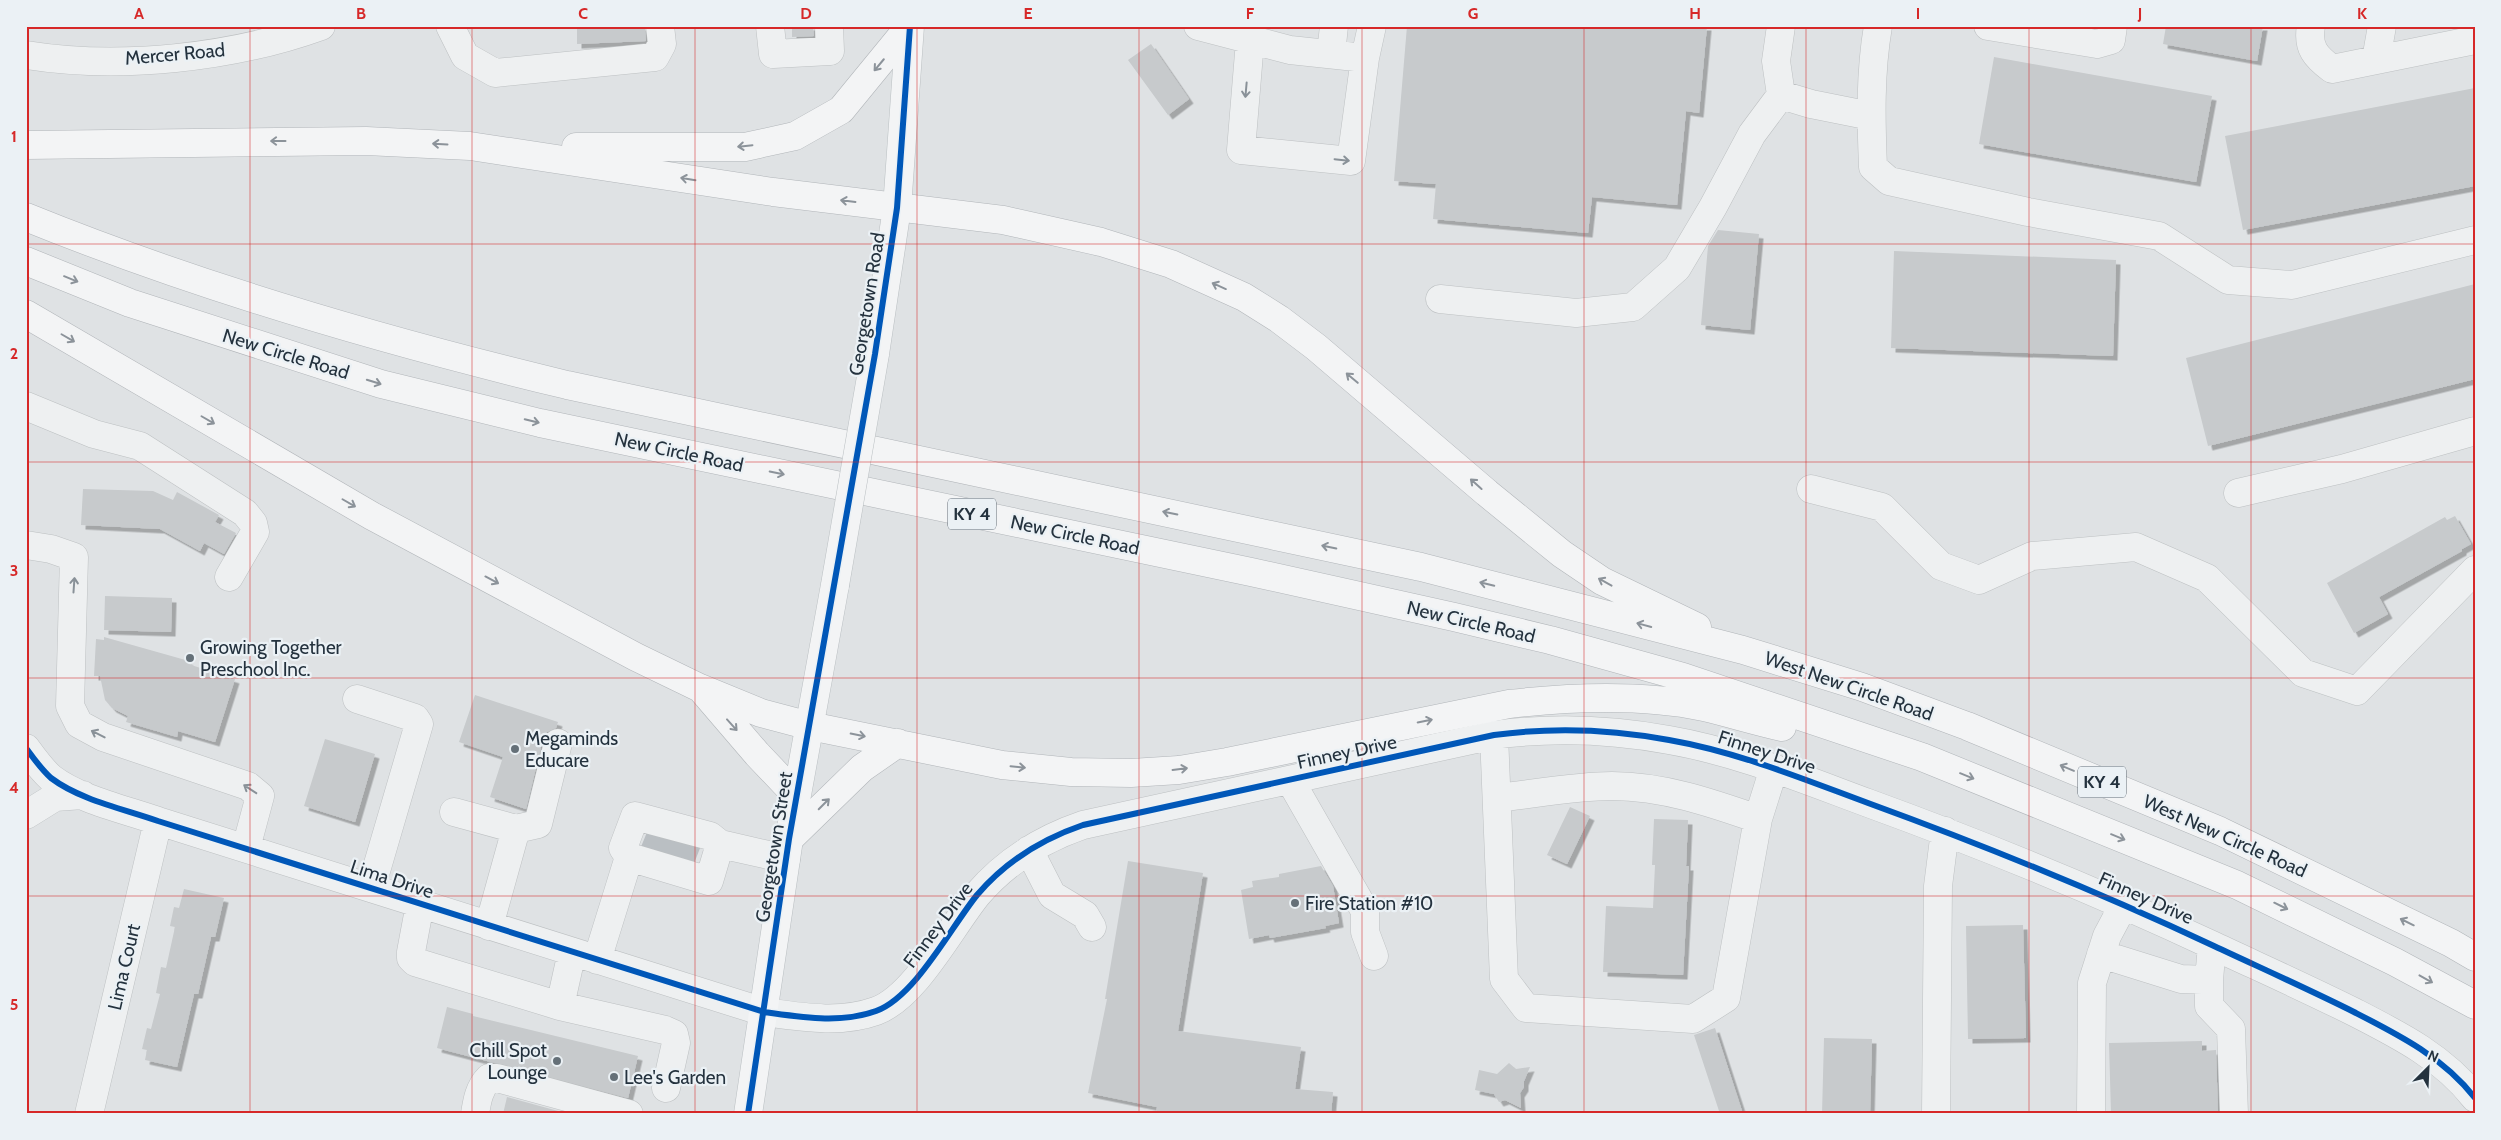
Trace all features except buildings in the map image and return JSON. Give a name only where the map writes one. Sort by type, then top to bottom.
[{"type":"main road","points":[[26,146],[366,141],[470,146],[745,147],[795,136],[841,110],[910,27]]},
{"type":"main road","name":"Georgetown Road","points":[[835,585],[897,208],[910,27]]},
{"type":"main road","points":[[470,146],[773,192],[1003,220],[1101,242],[1171,264],[1244,297],[1279,319],[1316,347],[1486,493],[1562,554],[1602,581],[1743,650]]},
{"type":"main road","name":"KY 4","points":[[26,217],[237,294],[444,356],[567,385],[1421,567],[1743,650]]},
{"type":"main road","name":"New Circle Road","points":[[26,261],[130,303],[268,350],[381,384],[540,423],[1241,570],[1531,636],[1683,677],[1922,757]]},
{"type":"main road","points":[[26,314],[372,516],[700,688],[760,713],[810,726],[1002,765],[1071,772],[1131,773],[1179,770],[1226,762],[1509,704],[1552,699],[1598,698],[1668,702],[1703,707],[1762,723],[1922,757]]},
{"type":"main road","name":"Georgetown Street","points":[[748,1114],[796,795],[835,585]]},
{"type":"main road","name":"West New Circle Road","points":[[1743,650],[1862,687],[1967,726],[2220,831],[2463,945],[2475,957]]},
{"type":"main road","points":[[700,688],[757,754],[796,795]]},
{"type":"main road","points":[[788,849],[862,768],[898,743]]},
{"type":"main road","name":"KY 4","points":[[1922,757],[2237,885],[2395,962],[2475,1005]]},
{"type":"street","name":"Mercer Road","points":[[26,55],[88,60],[187,56],[277,40],[321,26]]},
{"type":"street","points":[[458,29],[465,56],[495,73],[655,57],[662,44],[660,26]]},
{"type":"street","points":[[770,26],[773,54],[830,51],[829,26]]},
{"type":"street","points":[[1198,26],[1290,50],[1365,58]]},
{"type":"street","points":[[1331,54],[1334,26]]},
{"type":"street","points":[[1250,41],[1241,150],[1351,161],[1365,58],[1372,26]]},
{"type":"street","points":[[1440,299],[1576,313],[1633,307],[1677,268],[1714,207],[1752,134],[1781,96],[1776,61],[1781,26]]},
{"type":"street","points":[[1878,26],[1873,53],[1871,116],[1873,166],[1889,181],[2028,212],[2159,236],[2228,280],[2292,285],[2475,240]]},
{"type":"street","points":[[1988,26],[2098,44],[2111,40],[2113,26]]},
{"type":"street","points":[[2311,26],[2310,34],[2315,56],[2332,69],[2475,40]]},
{"type":"street","points":[[2376,60],[2382,26]]},
{"type":"street","points":[[1781,96],[1871,116]]},
{"type":"street","points":[[26,406],[94,434],[140,446],[245,513],[253,523],[254,532],[229,577]]},
{"type":"street","points":[[2238,493],[2342,469],[2475,431]]},
{"type":"street","points":[[1812,489],[1882,507],[1941,566],[1979,580],[2032,556],[2136,548],[2207,578],[2303,673],[2357,692],[2475,570]]},
{"type":"street","points":[[26,545],[52,549],[74,557],[70,706],[79,724],[103,737],[248,786],[260,796],[246,848]]},
{"type":"street","points":[[356,699],[415,718],[419,724],[371,888]]},
{"type":"street","name":"Finney Drive","points":[[764,1012],[829,1019],[878,1011],[912,984],[977,896],[998,872],[1053,835],[1083,825],[1494,735],[1528,730],[1615,732],[1671,740],[1774,768],[1946,831],[2124,904],[2303,986],[2422,1048],[2446,1066],[2475,1098]]},
{"type":"street","points":[[1494,735],[1504,979],[1526,1008],[1693,1019],[1726,998],[1758,819],[1774,768]]},
{"type":"street","points":[[454,812],[516,829],[538,824],[558,743]]},
{"type":"street","name":"Lima Drive","points":[[26,748],[38,765],[52,778],[83,795],[158,821],[764,1012]]},
{"type":"street","points":[[1290,780],[1365,911],[1365,932],[1374,956]]},
{"type":"street","points":[[1497,798],[1612,786],[1660,791],[1706,801],[1758,819]]},
{"type":"street","points":[[26,815],[55,797],[83,795]]},
{"type":"street","name":"Lima Court","points":[[89,1114],[158,821]]},
{"type":"street","points":[[489,926],[516,829]]},
{"type":"street","points":[[1936,1114],[1938,886],[1946,831]]},
{"type":"street","points":[[652,845],[684,850],[710,836],[720,844],[788,849]]},
{"type":"street","points":[[652,845],[684,850],[709,881],[720,844]]},
{"type":"street","points":[[560,1006],[584,956],[652,845]]},
{"type":"street","points":[[1029,850],[1052,894],[1085,915],[1092,927]]},
{"type":"street","points":[[420,904],[411,952],[411,958],[415,962],[560,1006],[666,1030],[674,1034],[676,1043],[666,1088]]},
{"type":"street","points":[[2092,1114],[2092,983],[2107,936],[2124,904]]},
{"type":"street","points":[[2212,945],[2209,1006],[2231,1029],[2234,1114]]},
{"type":"street","points":[[2101,954],[2182,979],[2209,980]]},
{"type":"street","points":[[475,1114],[478,1098],[484,1083],[489,1078],[497,1078],[629,1114]]},
{"type":"tunnel","points":[[654,852],[663,830]]},
{"type":"tunnel","points":[[680,861],[689,838]]},
{"type":"cycle path","points":[[748,1114],[789,839],[875,354],[897,208],[910,26]]},
{"type":"cycle path","points":[[26,748],[51,778],[75,792],[103,803],[764,1012],[834,1018],[862,1015],[876,1011],[890,1003],[918,977],[977,895],[988,883],[1025,852],[1053,837],[1083,825],[1494,735],[1516,732],[1582,730],[1647,736],[1695,745],[1795,776],[2000,853],[2129,907],[2302,987],[2387,1029],[2435,1059],[2449,1070],[2475,1098]]},
{"type":"place","name":"Growing Together Preschool Inc.","points":[[190,658]]},
{"type":"place","name":"Megaminds Educare","points":[[515,749]]},
{"type":"place","name":"Fire Station #10","points":[[1295,903]]},
{"type":"place","name":"Chill Spot Lounge","points":[[557,1061]]},
{"type":"place","name":"Lee's Garden","points":[[614,1077]]}]
